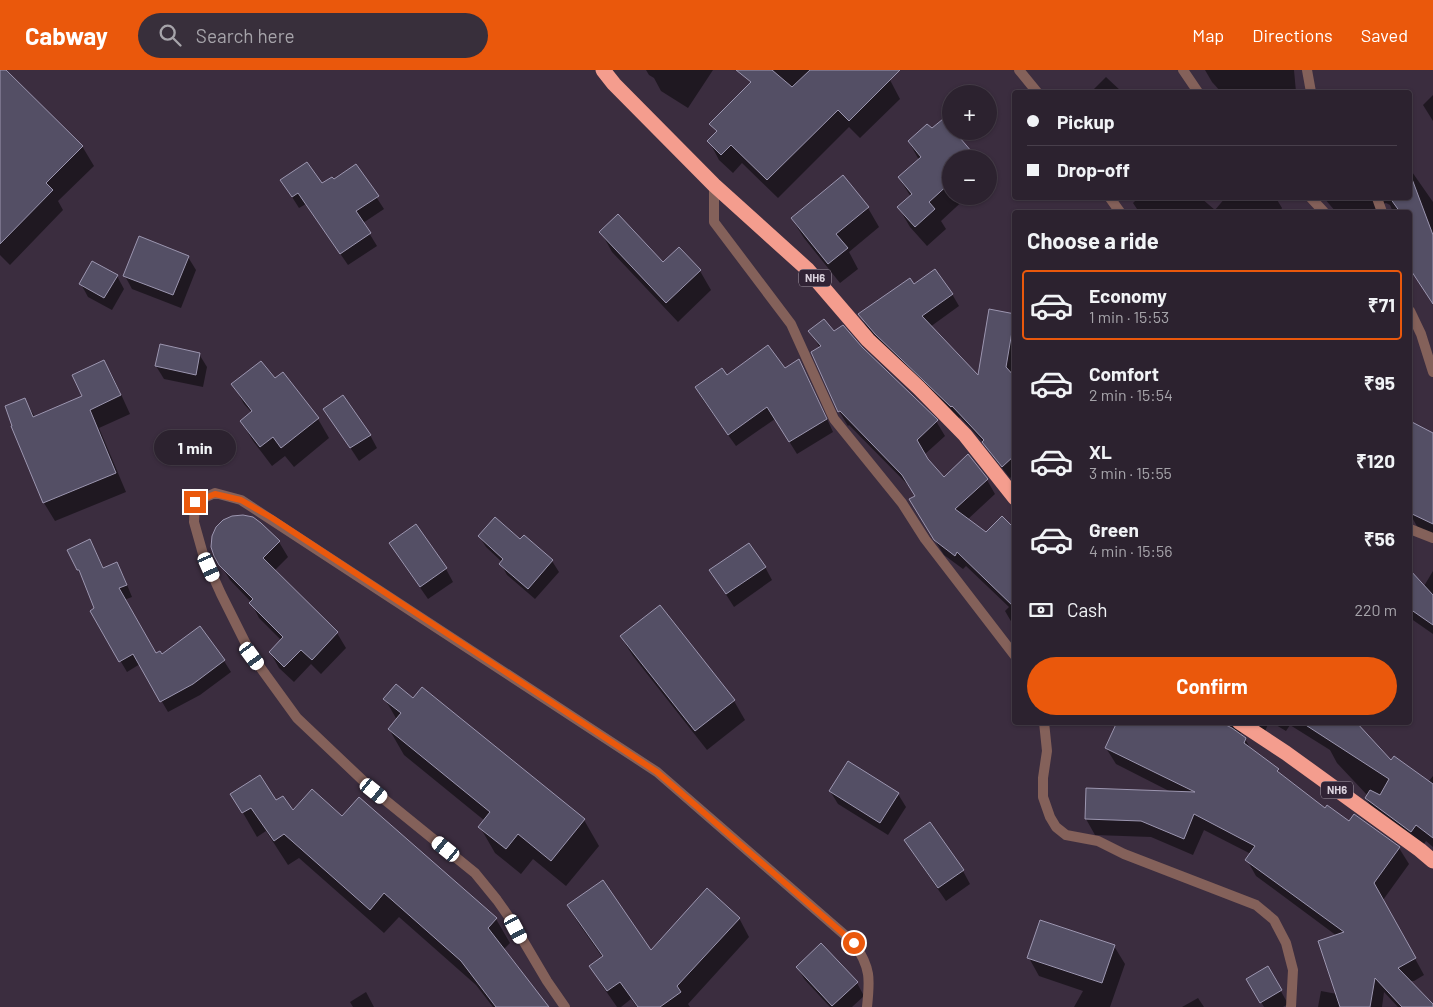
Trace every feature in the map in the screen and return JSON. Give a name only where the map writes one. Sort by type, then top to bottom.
[{"type":"highway","name":"NH6","points":[[603,70],[614,84],[714,185],[807,269],[868,340],[965,435],[1012,494]]},
{"type":"highway","name":"NH6","points":[[1244,725],[1293,758],[1433,861]]},
{"type":"street","points":[[1018,70],[1035,90]]},
{"type":"street","points":[[1182,70],[1197,90]]},
{"type":"street","points":[[1306,70],[1311,90]]},
{"type":"street","points":[[714,185],[714,222],[792,324],[834,418],[902,503],[925,539],[1012,652]]},
{"type":"street","points":[[1313,200],[1322,210]]},
{"type":"street","points":[[1412,315],[1421,334],[1433,372]]},
{"type":"street","points":[[565,1007],[547,981],[511,920],[475,873],[374,791],[297,718],[252,656],[221,594],[203,554],[194,522],[195,502],[215,494],[241,500],[272,518],[657,772],[854,943],[864,957],[870,980],[868,1007]]},
{"type":"street","points":[[1412,530],[1433,538]]},
{"type":"street","points":[[1044,725],[1047,750],[1043,778],[1044,797],[1050,817],[1056,827],[1066,835],[1098,841],[1124,854],[1256,905],[1274,920],[1286,943],[1293,970],[1291,1007]]},
{"type":"building","points":[[0,70],[6,70],[83,146],[46,183],[53,190],[0,244]]},
{"type":"building","points":[[736,70],[772,70],[792,87],[810,70],[900,70],[849,121],[838,110],[767,180],[731,145],[721,155],[707,141],[717,131],[709,124],[751,82]]},
{"type":"building","points":[[942,120],[942,140],[962,140],[970,150],[942,150],[942,190],[929,202],[935,209],[915,227],[897,207],[912,194],[898,177],[921,157],[908,141],[927,124],[932,128]]},
{"type":"building","points":[[307,162],[322,183],[332,177],[334,179],[356,164],[379,196],[356,211],[371,233],[340,254],[298,193],[292,197],[280,180]]},
{"type":"building","points":[[843,175],[869,207],[836,234],[848,248],[828,264],[791,218]]},
{"type":"building","points":[[1412,179],[1433,235],[1433,304],[1412,272],[1412,210],[1399,210],[1391,200],[1412,200]]},
{"type":"building","points":[[618,214],[663,262],[679,247],[701,270],[666,303],[599,232]]},
{"type":"building","points":[[139,236],[189,256],[173,295],[123,276]]},
{"type":"building","points":[[92,261],[118,275],[104,298],[79,284]]},
{"type":"building","points":[[935,269],[953,294],[922,316],[978,375],[989,309],[1012,313],[1012,332],[1006,367],[1012,374],[1012,458],[1002,467],[982,442],[984,440],[952,406],[875,334],[858,314],[910,278],[914,284]]},
{"type":"building","points":[[824,319],[834,331],[843,325],[862,347],[938,420],[917,440],[928,459],[944,477],[968,454],[988,479],[955,509],[986,532],[1002,516],[1012,526],[1012,605],[957,552],[955,556],[934,540],[909,499],[915,496],[902,475],[840,411],[838,412],[811,352],[821,346],[808,331]]},
{"type":"building","points":[[160,344],[200,353],[196,375],[155,366]]},
{"type":"building","points":[[768,345],[785,368],[799,359],[827,419],[789,442],[767,407],[728,435],[695,387],[722,368],[727,375]]},
{"type":"building","points":[[104,360],[121,395],[90,410],[116,473],[43,503],[11,426],[5,406],[25,398],[33,417],[82,396],[72,375]]},
{"type":"building","points":[[261,361],[275,378],[283,372],[319,418],[281,448],[273,437],[260,447],[240,421],[252,411],[231,384]]},
{"type":"building","points":[[343,395],[371,435],[350,448],[323,409]]},
{"type":"building","points":[[1412,422],[1433,433],[1433,524],[1412,514]]},
{"type":"building","points":[[243,515],[253,517],[280,541],[263,558],[338,632],[312,660],[301,650],[284,667],[269,652],[283,637],[249,603],[253,599],[219,565],[214,556],[211,547],[212,536],[216,527],[223,520],[232,516]]},
{"type":"building","points":[[495,517],[520,539],[524,535],[553,560],[528,589],[499,564],[503,559],[478,536]]},
{"type":"building","points":[[416,524],[447,568],[420,587],[389,543]]},
{"type":"building","points":[[90,539],[103,568],[117,562],[127,585],[119,588],[156,653],[160,651],[162,654],[200,626],[225,660],[193,684],[160,702],[133,654],[119,662],[90,611],[94,608],[79,570],[77,570],[67,550]]},
{"type":"building","points":[[749,543],[766,567],[726,594],[709,570]]},
{"type":"building","points":[[1412,572],[1433,595],[1433,625],[1412,610]]},
{"type":"building","points":[[660,605],[735,700],[695,731],[620,636]]},
{"type":"building","points":[[396,684],[413,698],[422,687],[585,819],[551,861],[518,834],[506,849],[478,827],[490,812],[388,729],[401,713],[383,699]]},
{"type":"building","points":[[1116,725],[1226,725],[1246,738],[1244,743],[1279,769],[1277,771],[1325,808],[1327,805],[1349,821],[1354,814],[1400,847],[1374,883],[1416,958],[1398,968],[1433,1004],[1433,1007],[1402,1007],[1375,978],[1370,1007],[1340,1007],[1318,941],[1344,932],[1245,860],[1255,846],[1194,814],[1184,839],[1141,821],[1085,819],[1086,788],[1195,792],[1105,748]]},
{"type":"building","points":[[1306,725],[1359,725],[1391,760],[1394,756],[1433,784],[1433,838],[1416,825],[1411,832],[1365,798],[1370,790],[1380,795],[1389,779]]},
{"type":"building","points":[[848,761],[899,793],[880,823],[829,791]]},
{"type":"building","points":[[260,775],[276,800],[283,796],[293,810],[312,789],[342,816],[359,797],[497,918],[488,928],[549,1007],[496,1007],[461,961],[384,893],[370,910],[284,834],[274,841],[251,808],[242,813],[230,794]]},
{"type":"building","points":[[930,822],[964,870],[938,888],[904,840]]},
{"type":"building","points":[[603,880],[651,950],[707,888],[740,918],[677,986],[681,992],[660,1007],[638,1007],[620,982],[607,991],[589,966],[603,956],[567,905]]},
{"type":"building","points":[[1040,920],[1115,945],[1102,983],[1027,958]]},
{"type":"building","points":[[821,943],[858,982],[832,1006],[796,967]]},
{"type":"building","points":[[1268,966],[1282,990],[1260,1003],[1246,979]]},
{"type":"route","points":[[195,502],[215,494],[241,500],[272,518],[657,772],[854,943]]}]
